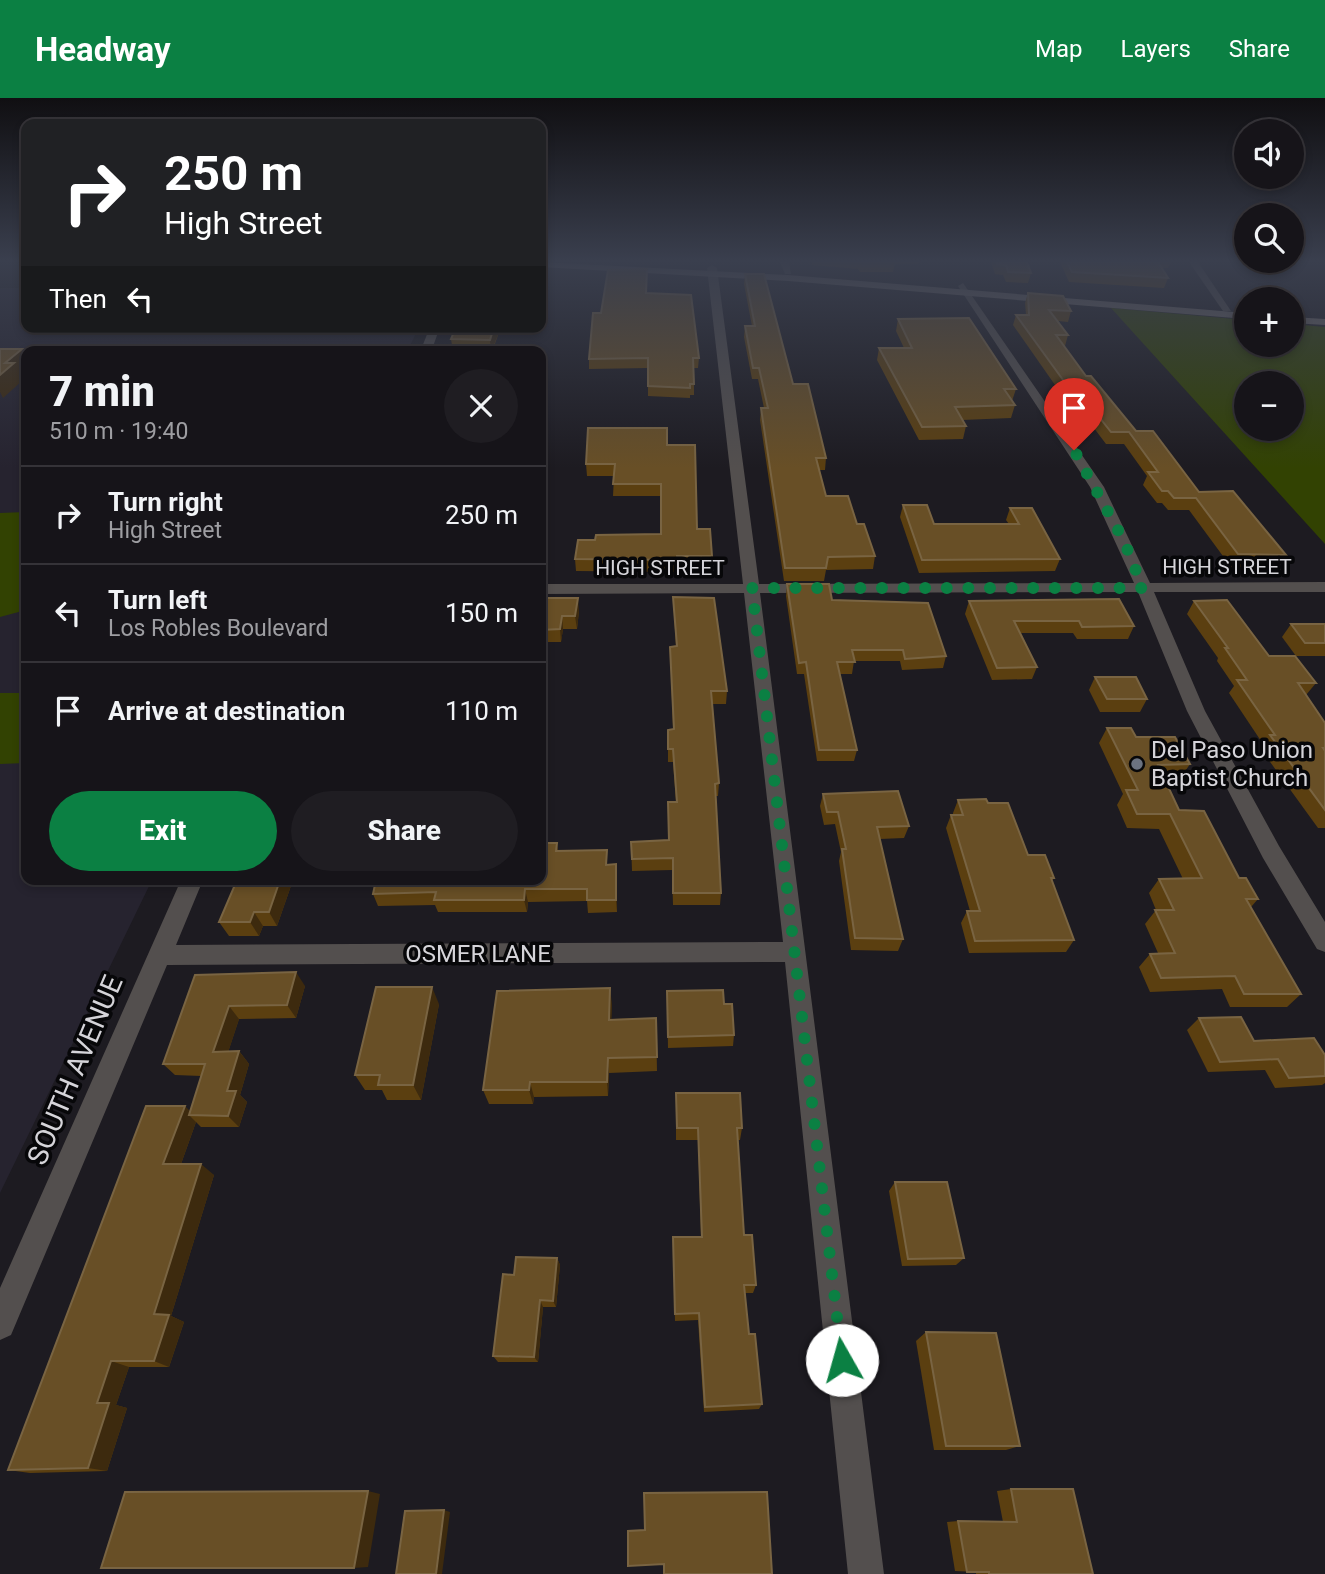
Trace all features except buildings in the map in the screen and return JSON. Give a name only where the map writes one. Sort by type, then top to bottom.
[{"type":"street","points":[[720,331],[796,952],[866,1574]]},
{"type":"street","points":[[993,331],[1097,487],[1195,710],[1229,776],[1325,942]]},
{"type":"street","name":"HIGH STREET","points":[[546,589],[1325,587]]},
{"type":"street","name":"SOUTH AVENUE","points":[[0,1324],[190,885]]},
{"type":"street","name":"OSMER LANE","points":[[159,955],[796,952]]},
{"type":"shaded area","points":[[0,331],[416,333],[410,346],[21,346],[21,885],[150,885],[0,1193]]},
{"type":"green space","points":[[1132,331],[1234,331],[1234,357],[1304,357],[1304,331],[1325,331],[1325,544]]},
{"type":"green space","points":[[21,512],[21,611],[0,617],[0,513]]},
{"type":"green space","points":[[0,693],[21,693],[21,763],[0,764]]},
{"type":"place","name":"Del Paso Union Baptist Church","points":[[1137,764]]},
{"type":"route","points":[[842,1360],[752,588],[1143,588],[1124,541],[1097,487],[1074,450]]}]
